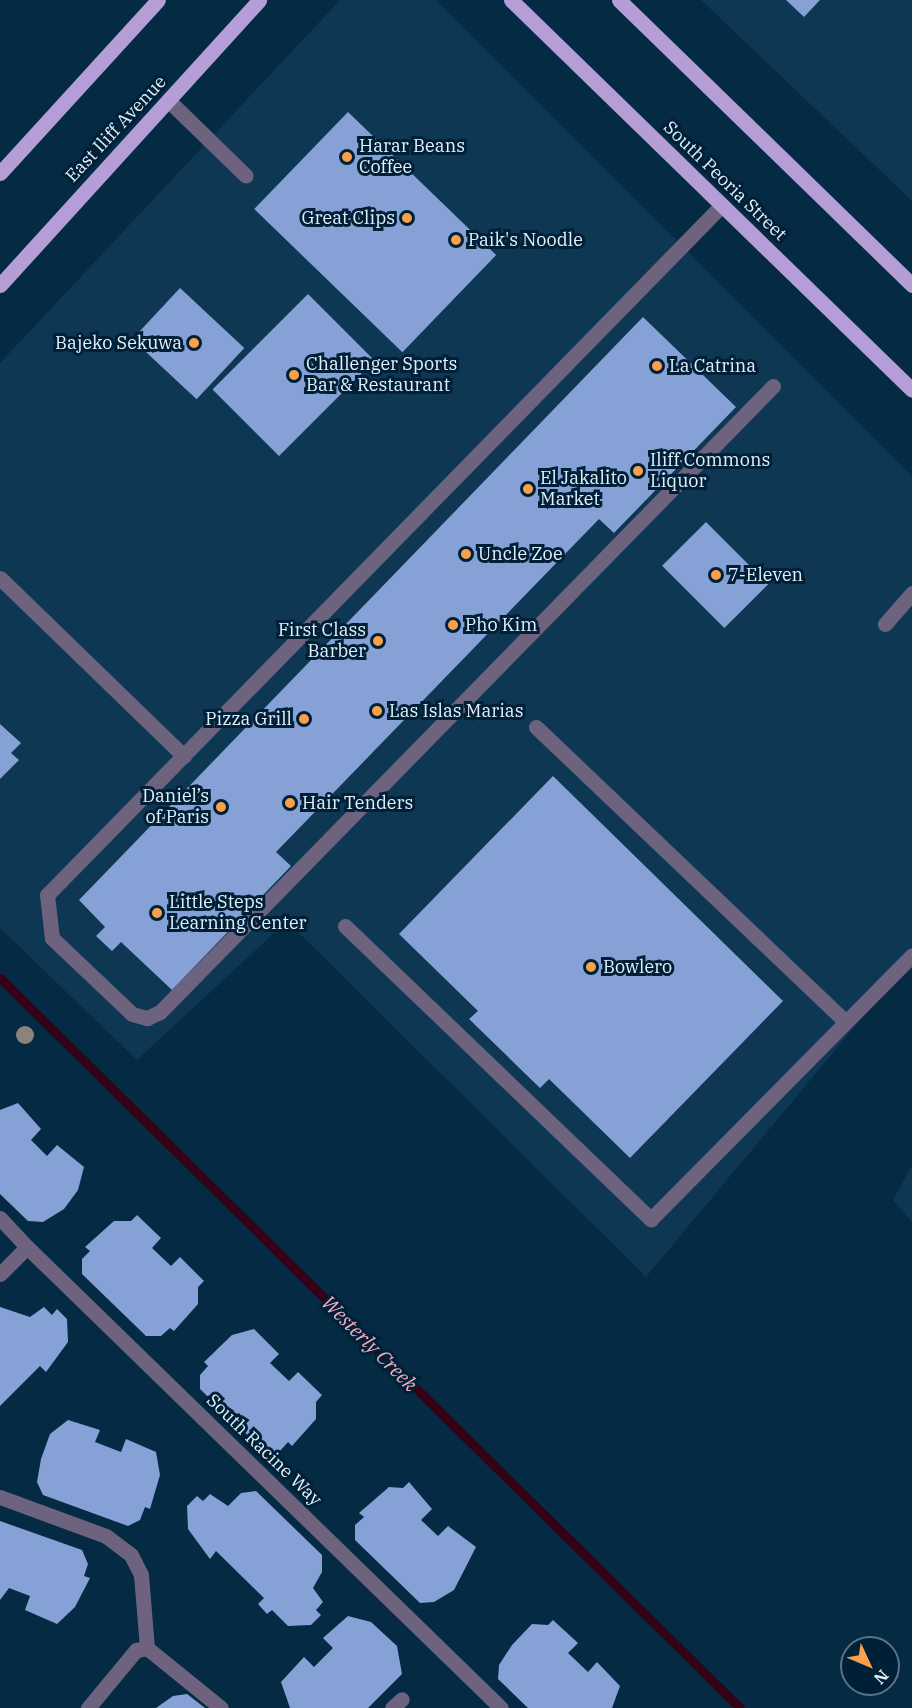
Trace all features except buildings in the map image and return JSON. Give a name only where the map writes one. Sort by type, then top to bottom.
[{"type":"main road","points":[[0,173],[158,0]]},
{"type":"main road","name":"East Iliff Avenue","points":[[0,285],[259,0]]},
{"type":"main road","name":"South Peoria Street","points":[[511,0],[912,390]]},
{"type":"main road","points":[[619,0],[912,285]]},
{"type":"lane","points":[[169,101],[246,176]]},
{"type":"lane","points":[[722,204],[47,895],[52,938],[138,1017],[160,1012],[773,386]]},
{"type":"lane","points":[[0,578],[184,756]]},
{"type":"lane","points":[[885,624],[912,593]]},
{"type":"lane","points":[[536,727],[845,1021]]},
{"type":"lane","points":[[345,926],[651,1219],[912,956]]},
{"type":"lane","name":"South Racine Way","points":[[0,1218],[27,1247],[501,1708]]},
{"type":"lane","points":[[0,1274],[27,1247]]},
{"type":"lane","points":[[0,1497],[106,1536],[131,1556],[141,1575],[147,1648],[221,1708]]},
{"type":"lane","points":[[88,1708],[136,1650],[147,1648]]},
{"type":"shaded area","points":[[340,0],[436,0],[912,476],[912,958],[646,1277],[287,921],[137,1060],[0,928],[0,363]]},
{"type":"shaded area","points":[[701,0],[912,0],[912,201]]},
{"type":"shaded area","points":[[912,1165],[912,1222],[893,1200]]},
{"type":"waterway","name":"Westerly Creek","points":[[0,978],[740,1708]]},
{"type":"place","name":"Harar Beans Coffee","points":[[347,157]]},
{"type":"place","name":"Great Clips","points":[[407,218]]},
{"type":"place","name":"Paik's Noodle","points":[[456,240]]},
{"type":"place","name":"Bajeko Sekuwa","points":[[194,343]]},
{"type":"place","name":"La Catrina","points":[[657,366]]},
{"type":"place","name":"Challenger Sports Bar & Restaurant","points":[[294,375]]},
{"type":"place","name":"Iliff Commons Liquor","points":[[638,471]]},
{"type":"place","name":"El Jakalito Market","points":[[528,489]]},
{"type":"place","name":"Uncle Zoe","points":[[466,554]]},
{"type":"place","name":"7-Eleven","points":[[716,575]]},
{"type":"place","name":"Pho Kim","points":[[453,625]]},
{"type":"place","name":"First Class Barber","points":[[378,641]]},
{"type":"place","name":"Las Islas Marias","points":[[377,711]]},
{"type":"place","name":"Pizza Grill","points":[[304,719]]},
{"type":"place","name":"Hair Tenders","points":[[290,803]]},
{"type":"place","name":"Daniel’s of Paris","points":[[221,807]]},
{"type":"place","name":"Little Steps Learning Center","points":[[157,913]]},
{"type":"place","name":"Bowlero","points":[[591,967]]}]
